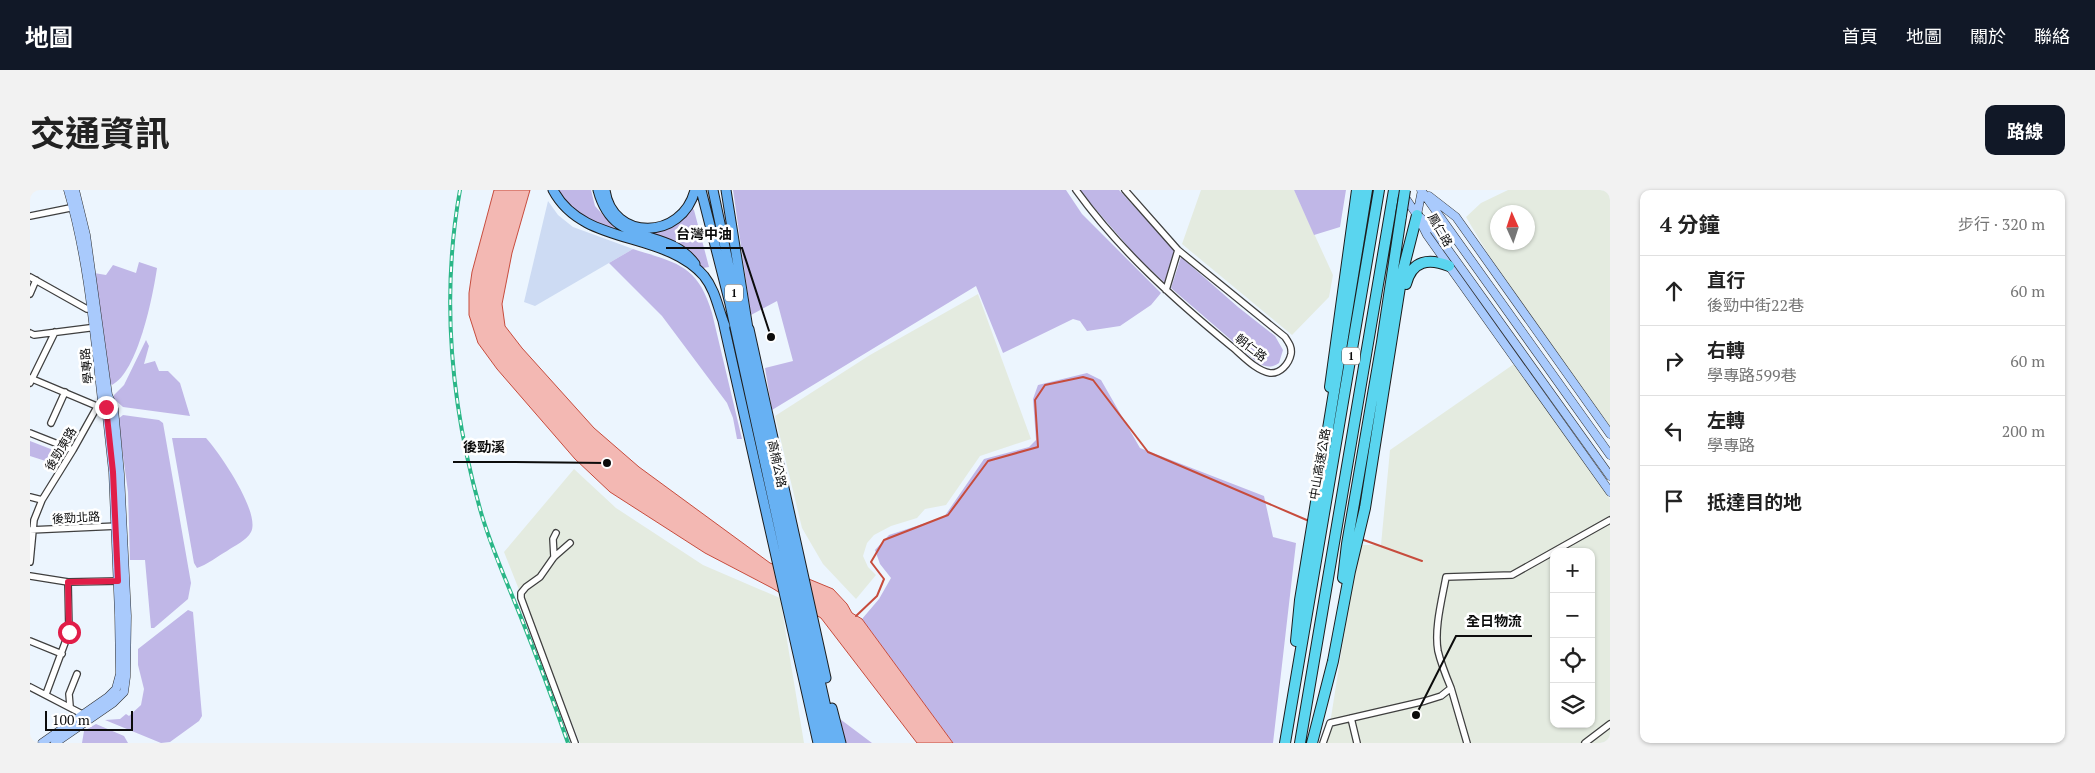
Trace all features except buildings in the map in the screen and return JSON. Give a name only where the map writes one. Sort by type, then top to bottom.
[{"type":"highway","points":[[1285,743],[1290,711],[1300,600],[1317,524],[1320,472],[1331,375],[1357,190]]},
{"type":"highway","points":[[1320,472],[1339,369],[1367,190]]},
{"type":"highway","name":"中山高速公路","points":[[1317,524],[1379,190]]},
{"type":"highway","name":"1","points":[[1300,743],[1394,190]]},
{"type":"highway","points":[[1312,743],[1333,661],[1339,626],[1405,190]]},
{"type":"highway","points":[[1353,536],[1370,485],[1390,343],[1405,258],[1417,216]]},
{"type":"highway","points":[[1390,343],[1407,280],[1412,270],[1421,263],[1432,261],[1449,266]]},
{"type":"main road","name":"學專路","points":[[68,190],[76,207]]},
{"type":"main road","name":"學專路","points":[[55,743],[92,718],[124,692],[127,670],[121,581],[114,409],[108,395],[80,237],[75,190]]},
{"type":"main road","points":[[553,190],[565,207],[579,219],[606,231],[668,251],[702,275]]},
{"type":"main road","points":[[598,190],[604,211],[621,226],[679,249],[691,258],[716,296],[723,322],[746,371]]},
{"type":"main road","points":[[605,190],[608,202],[614,213],[626,223],[654,228],[681,217],[692,202],[695,190]]},
{"type":"main road","name":"高楠公路","points":[[701,190],[746,371],[798,560],[834,743]]},
{"type":"main road","name":"高楠公路","points":[[713,190],[745,329],[746,371],[780,552],[787,605],[818,743]]},
{"type":"main road","points":[[726,190],[745,329],[750,350],[746,371]]},
{"type":"main road","points":[[1400,190],[1417,216]]},
{"type":"main road","points":[[1417,216],[1422,190]]},
{"type":"main road","name":"鳳仁路","points":[[1422,190],[1456,217],[1610,434]]},
{"type":"main road","name":"鳳仁路","points":[[1422,190],[1610,455]]},
{"type":"main road","name":"鳳仁路","points":[[1417,216],[1427,235],[1610,492]]},
{"type":"main road","name":"鳳仁路","points":[[1417,216],[1434,230],[1610,476]]},
{"type":"main road","points":[[733,319],[734,347]]},
{"type":"main road","name":"高楠公路","points":[[723,322],[746,371]]},
{"type":"main road","name":"學專路","points":[[97,327],[102,400],[106,407],[119,526]]},
{"type":"main road","name":"高楠公路","points":[[780,552],[796,610],[826,743]]},
{"type":"main road","name":"學專路","points":[[42,743],[108,697],[116,688],[120,674],[121,581]]},
{"type":"main road","name":"高楠公路","points":[[809,615],[841,743]]},
{"type":"street","name":"朝仁路","points":[[1076,190],[1137,262],[1166,290],[1260,370],[1271,373],[1279,371],[1286,365],[1291,357],[1291,347],[1285,337],[1178,250],[1125,190]]},
{"type":"street","points":[[30,216],[76,207]]},
{"type":"street","points":[[1166,290],[1178,250]]},
{"type":"street","points":[[30,294],[33,279],[87,309],[94,308]]},
{"type":"street","points":[[30,333],[34,335],[97,327]]},
{"type":"street","points":[[56,332],[31,380],[97,406],[106,407]]},
{"type":"street","points":[[51,423],[65,392]]},
{"type":"street","name":"後勁東路","points":[[30,562],[32,530],[42,500],[73,450],[97,406]]},
{"type":"street","points":[[30,433],[73,450]]},
{"type":"street","points":[[30,496],[42,500]]},
{"type":"street","points":[[1467,743],[1438,649],[1440,617],[1446,577],[1512,574],[1610,520]]},
{"type":"street","name":"後勁北路","points":[[32,530],[119,526]]},
{"type":"street","points":[[554,557],[553,539],[556,532]]},
{"type":"street","points":[[570,543],[554,557],[540,578],[526,587],[521,593],[521,598],[575,743]]},
{"type":"street","points":[[30,576],[68,582],[121,581]]},
{"type":"street","points":[[46,694],[69,632],[68,582]]},
{"type":"street","points":[[30,641],[62,654]]},
{"type":"street","points":[[70,706],[69,694],[77,674]]},
{"type":"street","points":[[30,687],[92,718]]},
{"type":"street","points":[[1324,743],[1330,724],[1441,696],[1451,688]]},
{"type":"street","points":[[1351,718],[1357,743]]},
{"type":"street","points":[[1584,743],[1610,724]]},
{"type":"shaded area","points":[[494,190],[530,190],[512,253],[502,304],[505,326],[522,348],[594,428],[639,467],[770,563],[833,589],[847,604],[852,613],[862,619],[953,743],[917,743],[821,618],[772,588],[705,553],[610,492],[575,459],[497,369],[478,343],[469,315],[469,293],[472,272]]},
{"type":"shaded area","points":[[558,190],[591,190],[595,206],[619,233],[584,218],[569,206]]},
{"type":"shaded area","points":[[733,190],[1066,190],[1082,214],[1161,293],[1151,305],[1120,326],[1087,331],[1080,321],[1073,319],[1003,353],[976,286],[772,410],[765,368],[793,361],[777,301],[751,315]]},
{"type":"shaded area","points":[[1079,190],[1119,190],[1175,251],[1165,283],[1138,258]]},
{"type":"shaded area","points":[[1201,190],[1294,190],[1333,275],[1329,297],[1292,335],[1182,244]]},
{"type":"shaded area","points":[[1294,190],[1346,190],[1340,227],[1314,235]]},
{"type":"shaded area","points":[[1508,190],[1610,190],[1610,428],[1488,254],[1466,217],[1481,203]]},
{"type":"shaded area","points":[[548,201],[558,215],[573,227],[633,249],[535,306],[524,302]]},
{"type":"shaded area","points":[[691,207],[694,210],[709,267],[703,268],[695,259],[640,230],[653,230]]},
{"type":"shaded area","points":[[633,249],[662,258],[684,268],[700,285],[712,313],[742,439],[737,439],[733,418],[727,403],[662,316],[609,263]]},
{"type":"shaded area","points":[[1181,257],[1238,307],[1275,336],[1283,350],[1279,363],[1274,366],[1259,364],[1171,288]]},
{"type":"shaded area","points":[[139,262],[157,268],[152,296],[137,350],[121,377],[112,385],[109,382],[94,273],[106,275],[113,265],[136,273]]},
{"type":"shaded area","points":[[978,294],[1031,439],[980,456],[946,505],[925,509],[917,518],[891,526],[874,535],[867,543],[863,556],[868,567],[876,575],[856,599],[823,564],[802,528],[775,416],[870,355]]},
{"type":"shaded area","points":[[146,340],[149,346],[144,364],[155,361],[159,371],[168,371],[180,383],[190,416],[123,407],[114,399],[114,395],[124,385]]},
{"type":"shaded area","points":[[1514,364],[1610,499],[1610,743],[1327,743],[1358,545],[1381,545],[1390,450]]},
{"type":"shaded area","points":[[1087,373],[1101,380],[1140,448],[1264,496],[1273,537],[1296,543],[1273,743],[953,743],[862,619],[879,599],[891,578],[880,564],[875,550],[889,535],[944,517],[984,459],[1029,447],[1036,440],[1033,399],[1038,385]]},
{"type":"shaded area","points":[[123,415],[159,420],[163,423],[191,583],[188,599],[154,628],[151,628],[145,560],[130,560],[128,492],[118,419]]},
{"type":"shaded area","points":[[172,438],[206,438],[237,483],[250,511],[252,523],[251,532],[243,540],[209,563],[197,568],[194,563]]},
{"type":"shaded area","points":[[30,441],[61,453],[55,464],[30,456]]},
{"type":"shaded area","points":[[574,469],[616,508],[703,565],[780,598],[804,743],[580,743],[504,552]]},
{"type":"shaded area","points":[[188,610],[193,612],[202,716],[199,721],[170,742],[161,743],[105,720],[120,719],[126,714],[129,716],[141,705],[144,689],[138,665],[138,649]]},
{"type":"shaded area","points":[[840,719],[872,743],[846,743]]},
{"type":"shaded area","points":[[96,724],[124,736],[128,743],[82,743],[84,731]]},
{"type":"waterway","points":[[856,616],[877,596],[884,579],[871,562],[884,540],[948,515],[988,461],[1038,447],[1035,400],[1045,385],[1083,377],[1093,380],[1148,452],[1309,521]]},
{"type":"waterway","points":[[1361,539],[1422,561]]},
{"type":"railway","points":[[460,190],[454,230],[450,310],[452,350],[462,430],[470,470],[488,536],[539,663],[568,743]]},
{"type":"place","name":"台灣中油","points":[[771,337]]},
{"type":"place","name":"後勁溪","points":[[607,463]]},
{"type":"place","name":"全日物流","points":[[1416,715]]},
{"type":"route","points":[[69,632],[68,582],[118,581],[113,472],[106,407]]}]
